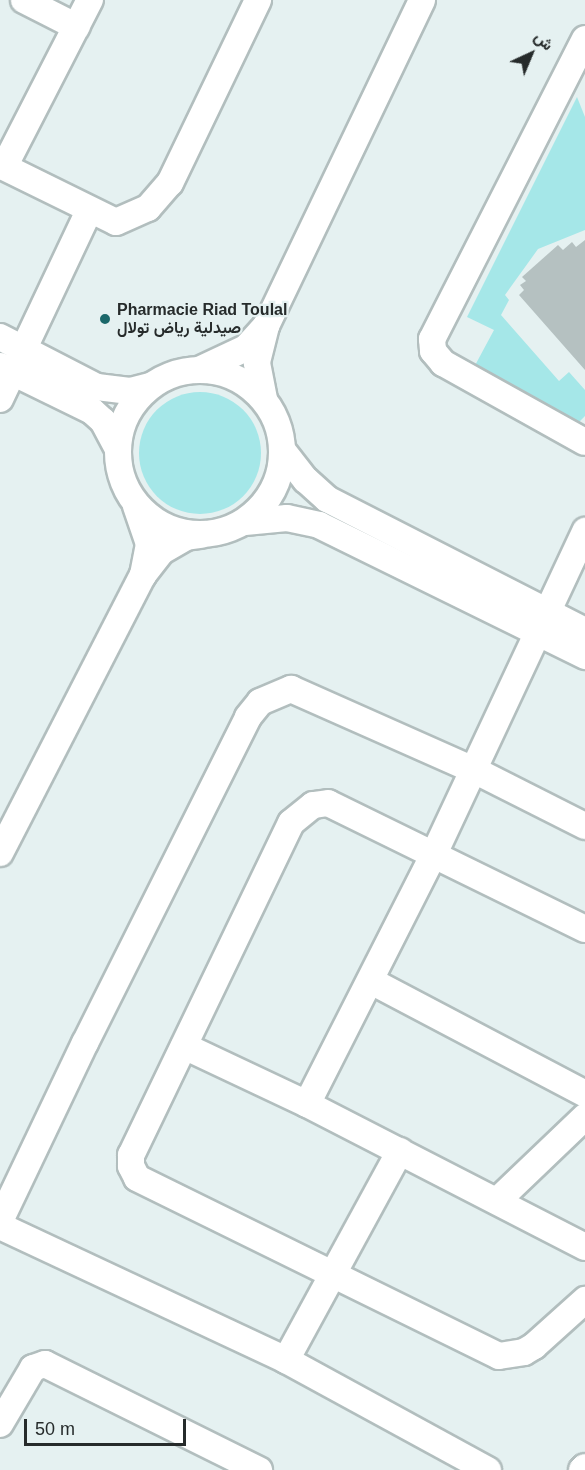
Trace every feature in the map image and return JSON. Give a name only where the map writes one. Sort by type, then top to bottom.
[{"type":"street","points":[[24,0],[77,27]]},
{"type":"street","points":[[90,0],[2,166],[89,211],[116,222],[134,216],[162,195],[258,0]]},
{"type":"street","points":[[245,522],[273,491],[283,451],[278,424],[264,399],[257,363],[266,326],[422,0]]},
{"type":"street","points":[[585,39],[432,339],[433,351],[443,363],[585,442]]},
{"type":"street","points":[[0,399],[13,363],[89,211]]},
{"type":"street","points":[[13,363],[97,387],[130,391],[150,386],[174,373],[201,369],[246,348],[266,326]]},
{"type":"street","points":[[0,337],[13,363],[92,411],[107,427],[117,447],[124,484],[133,500],[150,544],[143,575]]},
{"type":"street","points":[[201,369],[236,378],[264,399]]},
{"type":"street","points":[[117,447],[127,413],[150,386]]},
{"type":"street","points":[[283,451],[306,480],[327,499],[542,622],[585,656]]},
{"type":"street","points":[[133,500],[164,526],[204,535]]},
{"type":"street","points":[[0,853],[143,575],[162,551],[176,542],[245,522],[287,518],[319,525],[542,622],[585,631]]},
{"type":"street","points":[[307,1104],[434,854],[585,531]]},
{"type":"street","points":[[0,1221],[106,1001],[248,717],[260,702],[291,689],[474,770],[585,826]]},
{"type":"street","points":[[585,929],[328,803],[302,812],[291,823],[131,1155],[130,1166],[137,1178],[499,1356],[524,1352],[534,1346],[585,1300]]},
{"type":"street","points":[[371,981],[585,1094]]},
{"type":"street","points":[[184,1046],[400,1150],[585,1247]]},
{"type":"street","points":[[497,1201],[585,1117]]},
{"type":"street","points":[[286,1360],[400,1150]]},
{"type":"street","points":[[0,1226],[286,1360],[488,1470]]},
{"type":"street","points":[[0,1424],[33,1368],[45,1364],[259,1470]]},
{"type":"shaded area","points":[[577,97],[585,117],[585,230],[538,249],[505,295],[509,300],[501,315],[559,381],[569,372],[585,390],[585,416],[578,423],[472,371],[494,330],[467,317]]},
{"type":"shaded area","points":[[200,392],[223,397],[243,410],[256,430],[261,453],[256,476],[243,496],[223,509],[200,514],[177,509],[157,496],[144,476],[139,453],[144,430],[157,410],[177,397]]},
{"type":"building","points":[[585,240],[585,370],[519,295],[524,290],[520,285],[526,281],[522,277],[558,245],[563,250],[572,242],[576,247]]},
{"type":"place","name":"Pharmacie Riad Toulal صيدلية رياض تولال","points":[[105,319]]}]
